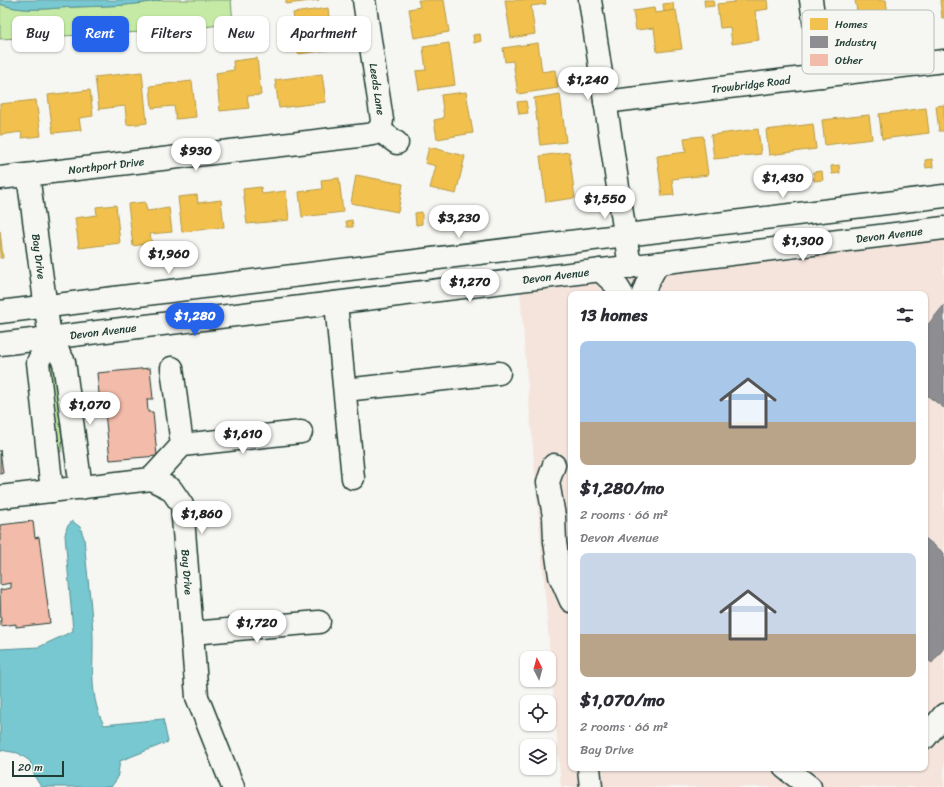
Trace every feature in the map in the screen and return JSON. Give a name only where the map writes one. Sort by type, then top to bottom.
[{"type":"street","name":"Leeds Lane","points":[[364,0],[382,120],[379,130]]},
{"type":"street","points":[[590,0],[630,266]]},
{"type":"street","points":[[811,0],[812,10]]},
{"type":"street","name":"Trowbridge Road","points":[[934,62],[944,61]]},
{"type":"street","name":"Trowbridge Road","points":[[605,102],[838,74]]},
{"type":"street","points":[[379,130],[397,143]]},
{"type":"street","name":"Northport Drive","points":[[0,178],[367,135],[374,134],[379,130]]},
{"type":"street","name":"Bay Drive","points":[[28,175],[50,338],[64,362],[81,488]]},
{"type":"street","points":[[0,312],[944,196]]},
{"type":"street","name":"Devon Avenue","points":[[0,344],[944,228]]},
{"type":"street","points":[[644,291],[658,263]]},
{"type":"street","points":[[600,270],[617,286],[620,291]]},
{"type":"street","points":[[336,303],[353,478]]},
{"type":"street","points":[[50,338],[38,362],[52,491]]},
{"type":"street","points":[[172,368],[182,444]]},
{"type":"street","points":[[344,390],[499,373]]},
{"type":"street","points":[[0,497],[151,479],[182,444],[301,432]]},
{"type":"street","points":[[554,464],[548,482],[562,519],[555,542],[560,576],[568,594]]},
{"type":"street","name":"Bay Drive","points":[[151,479],[171,489],[182,505],[197,697],[232,787]]},
{"type":"street","points":[[192,633],[319,622]]},
{"type":"street","points":[[588,771],[591,787]]},
{"type":"street","points":[[789,771],[810,787]]},
{"type":"shaded area","points":[[944,239],[944,787],[561,787],[556,727],[556,695],[553,695],[553,687],[556,687],[556,651],[550,651],[520,292]]},
{"type":"green space","points":[[161,0],[231,0],[232,16],[214,16],[214,26],[206,27],[206,16],[137,16],[137,32],[129,33],[129,16],[72,16],[72,35],[64,36],[64,16],[12,16],[12,38],[0,39],[0,4],[9,7],[38,9],[129,5]]},
{"type":"green space","points":[[49,365],[51,365],[54,369],[62,440],[61,452],[59,452],[55,438]]},
{"type":"water","points":[[0,0],[161,0],[129,5],[28,9],[9,7],[0,4]]},
{"type":"water","points":[[72,521],[80,527],[84,538],[93,634],[93,687],[98,712],[104,725],[163,719],[168,742],[120,761],[117,779],[111,787],[41,787],[35,777],[30,761],[18,753],[0,750],[0,649],[39,647],[73,631],[65,535],[67,527]]},
{"type":"building: Homes","points":[[286,0],[319,0],[286,4]]},
{"type":"building: Homes","points":[[418,0],[444,0],[449,32],[414,38],[409,9],[420,7]]},
{"type":"building: Homes","points":[[505,0],[545,0],[546,4],[531,6],[535,34],[511,38]]},
{"type":"building: Homes","points":[[704,0],[713,0],[714,6],[705,7]]},
{"type":"building: Homes","points":[[734,0],[767,0],[768,9],[755,11],[759,40],[732,44],[730,27],[720,28],[717,4],[735,2]]},
{"type":"building: Homes","points":[[855,0],[886,0],[887,10],[857,10]]},
{"type":"building: Homes","points":[[940,0],[944,0],[944,18],[942,18]]},
{"type":"building: Homes","points":[[673,3],[674,11],[664,12],[663,4]]},
{"type":"building: Homes","points":[[328,8],[329,16],[293,16],[293,13]]},
{"type":"building: Homes","points":[[654,8],[655,13],[676,10],[682,49],[657,52],[654,28],[636,30],[633,11]]},
{"type":"building: Homes","points":[[480,34],[481,41],[474,43],[473,35]]},
{"type":"building: Homes","points":[[449,43],[455,85],[419,90],[416,71],[426,70],[423,47]]},
{"type":"building: Homes","points":[[538,43],[542,72],[555,70],[558,88],[518,94],[513,61],[505,62],[503,48]]},
{"type":"building: Homes","points":[[298,52],[313,52],[298,54]]},
{"type":"building: Homes","points":[[257,58],[261,95],[247,96],[249,108],[220,111],[216,73],[234,70],[233,61]]},
{"type":"building: Homes","points":[[142,72],[147,123],[127,125],[125,106],[99,109],[95,77]]},
{"type":"building: Homes","points":[[322,74],[326,102],[279,108],[275,80]]},
{"type":"building: Homes","points":[[192,81],[196,117],[176,119],[174,106],[152,108],[150,86]]},
{"type":"building: Homes","points":[[90,90],[93,116],[79,118],[81,130],[53,133],[48,95]]},
{"type":"building: Homes","points":[[466,92],[473,133],[437,139],[434,120],[444,118],[441,95]]},
{"type":"building: Homes","points":[[560,94],[566,142],[540,145],[534,98]]},
{"type":"building: Homes","points":[[36,100],[41,136],[22,138],[21,132],[0,135],[0,104]]},
{"type":"building: Homes","points":[[526,101],[528,113],[519,114],[517,102]]},
{"type":"building: Homes","points":[[944,105],[944,131],[939,131],[936,106]]},
{"type":"building: Homes","points":[[926,108],[929,133],[882,139],[879,114]]},
{"type":"building: Homes","points":[[869,115],[872,139],[825,145],[822,120]]},
{"type":"building: Homes","points":[[813,124],[816,149],[769,155],[766,130]]},
{"type":"building: Homes","points":[[758,129],[761,154],[714,159],[711,135]]},
{"type":"building: Homes","points":[[703,136],[708,175],[672,179],[674,195],[662,196],[657,156],[686,152],[684,138]]},
{"type":"building: Homes","points":[[429,147],[465,156],[456,194],[430,188],[436,166],[425,163]]},
{"type":"building: Homes","points":[[569,152],[575,198],[546,202],[540,156]]},
{"type":"building: Homes","points":[[932,159],[933,167],[926,168],[925,160]]},
{"type":"building: Homes","points":[[839,165],[840,173],[832,174],[831,166]]},
{"type":"building: Homes","points":[[822,171],[823,180],[814,181],[813,172]]},
{"type":"building: Homes","points":[[356,175],[403,184],[398,212],[351,203]]},
{"type":"building: Homes","points":[[339,178],[343,212],[302,217],[299,192],[322,189],[321,180]]},
{"type":"building: Homes","points":[[261,187],[262,194],[286,191],[289,220],[247,224],[243,189]]},
{"type":"building: Homes","points":[[197,195],[198,203],[221,200],[224,227],[182,232],[178,197]]},
{"type":"building: Homes","points":[[145,202],[147,211],[169,208],[172,232],[150,234],[152,243],[133,246],[128,204]]},
{"type":"building: Homes","points":[[116,205],[120,243],[79,248],[75,218],[97,215],[96,207]]},
{"type":"building: Homes","points":[[422,212],[422,224],[416,225],[415,213]]},
{"type":"building: Homes","points":[[352,220],[353,227],[347,227],[346,221]]},
{"type":"building: Homes","points":[[0,231],[3,258],[0,258]]},
{"type":"building: Industry","points":[[944,305],[944,408],[928,396],[928,324]]},
{"type":"building: Industry","points":[[928,540],[944,553],[944,648],[932,663],[928,660]]},
{"type":"building: Other","points":[[150,368],[153,399],[147,399],[148,412],[153,412],[157,456],[110,460],[104,403],[100,404],[97,373]]},
{"type":"building: Other","points":[[0,450],[3,473],[0,474]]},
{"type":"building: Other","points":[[33,521],[35,538],[39,537],[50,623],[16,627],[16,624],[1,626],[0,590],[11,588],[11,583],[0,585],[0,525]]}]
